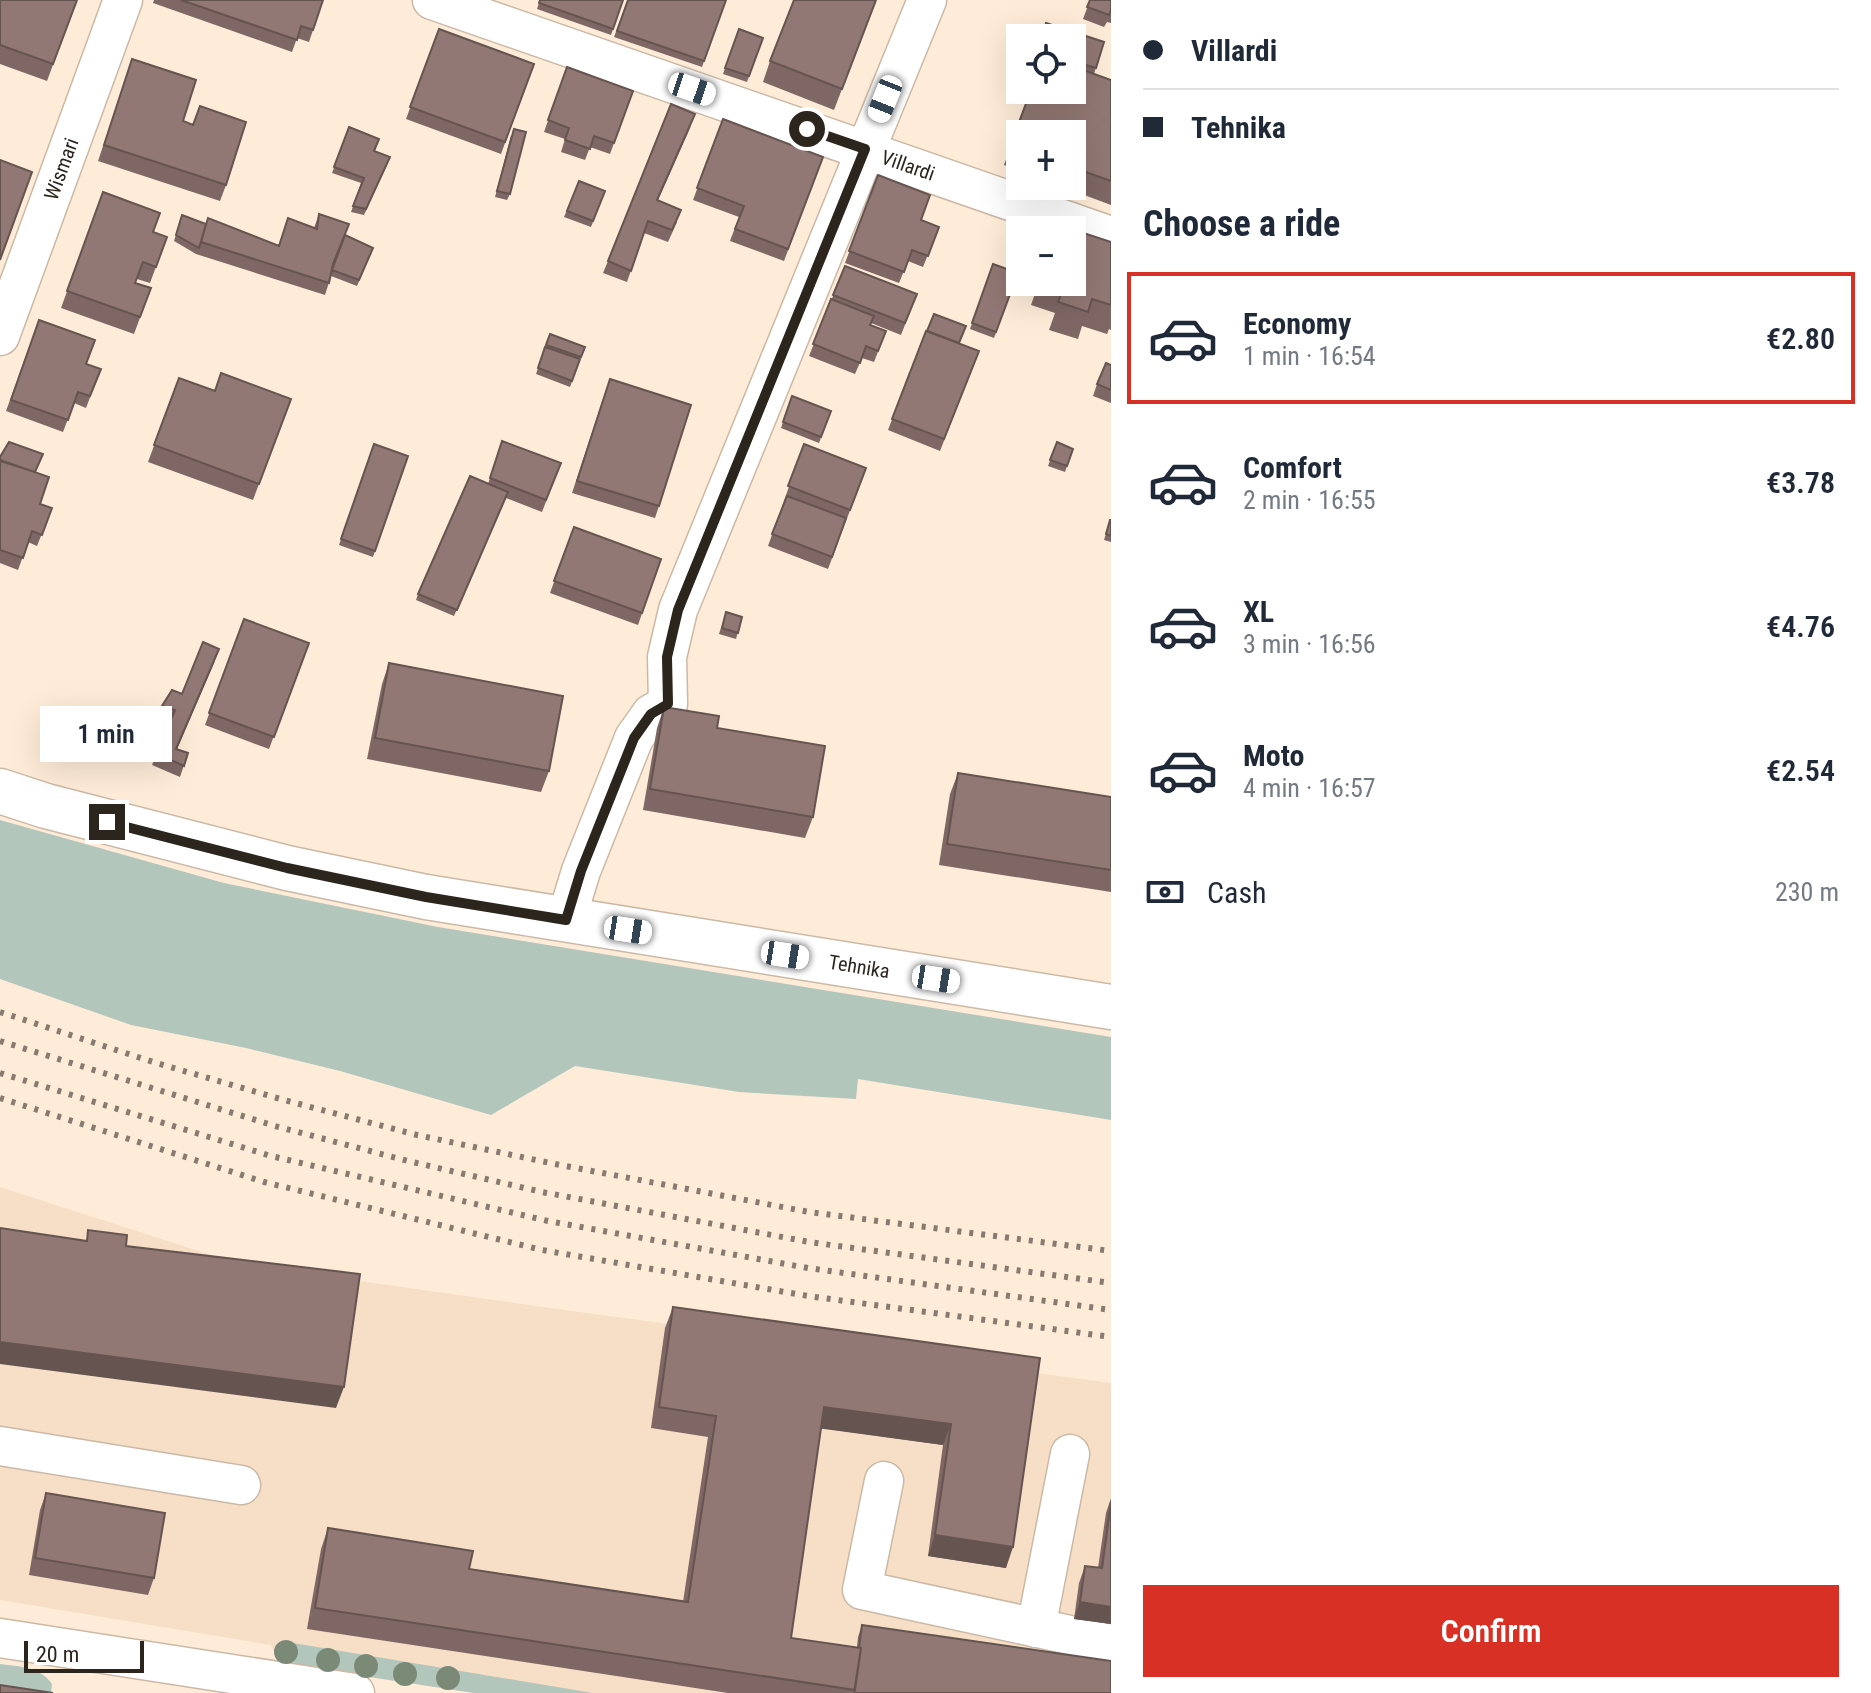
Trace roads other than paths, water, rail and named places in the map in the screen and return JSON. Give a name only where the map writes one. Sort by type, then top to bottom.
[{"type":"main road","name":"Tehnika","points":[[0,791],[61,810],[287,868],[426,897],[1111,1007]]},
{"type":"street","name":"Wismari","points":[[0,336],[123,0]]},
{"type":"street","name":"Villardi","points":[[432,0],[1111,236]]},
{"type":"street","points":[[566,920],[581,871],[634,738],[651,714],[668,704],[667,657],[678,610],[927,0]]},
{"type":"street","points":[[0,1446],[241,1485]]},
{"type":"street","points":[[1036,1628],[1070,1454]]},
{"type":"street","points":[[884,1481],[862,1590],[1111,1644]]},
{"type":"street","points":[[0,1638],[355,1693]]},
{"type":"railway","points":[[0,1012],[153,1062],[417,1135],[809,1212],[1111,1251]]},
{"type":"railway","points":[[0,1041],[275,1126],[542,1192],[809,1242],[1111,1283]]},
{"type":"railway","points":[[0,1073],[271,1156],[548,1221],[808,1268],[1111,1310]]},
{"type":"railway","points":[[0,1098],[264,1182],[542,1250],[808,1296],[1111,1337]]}]
